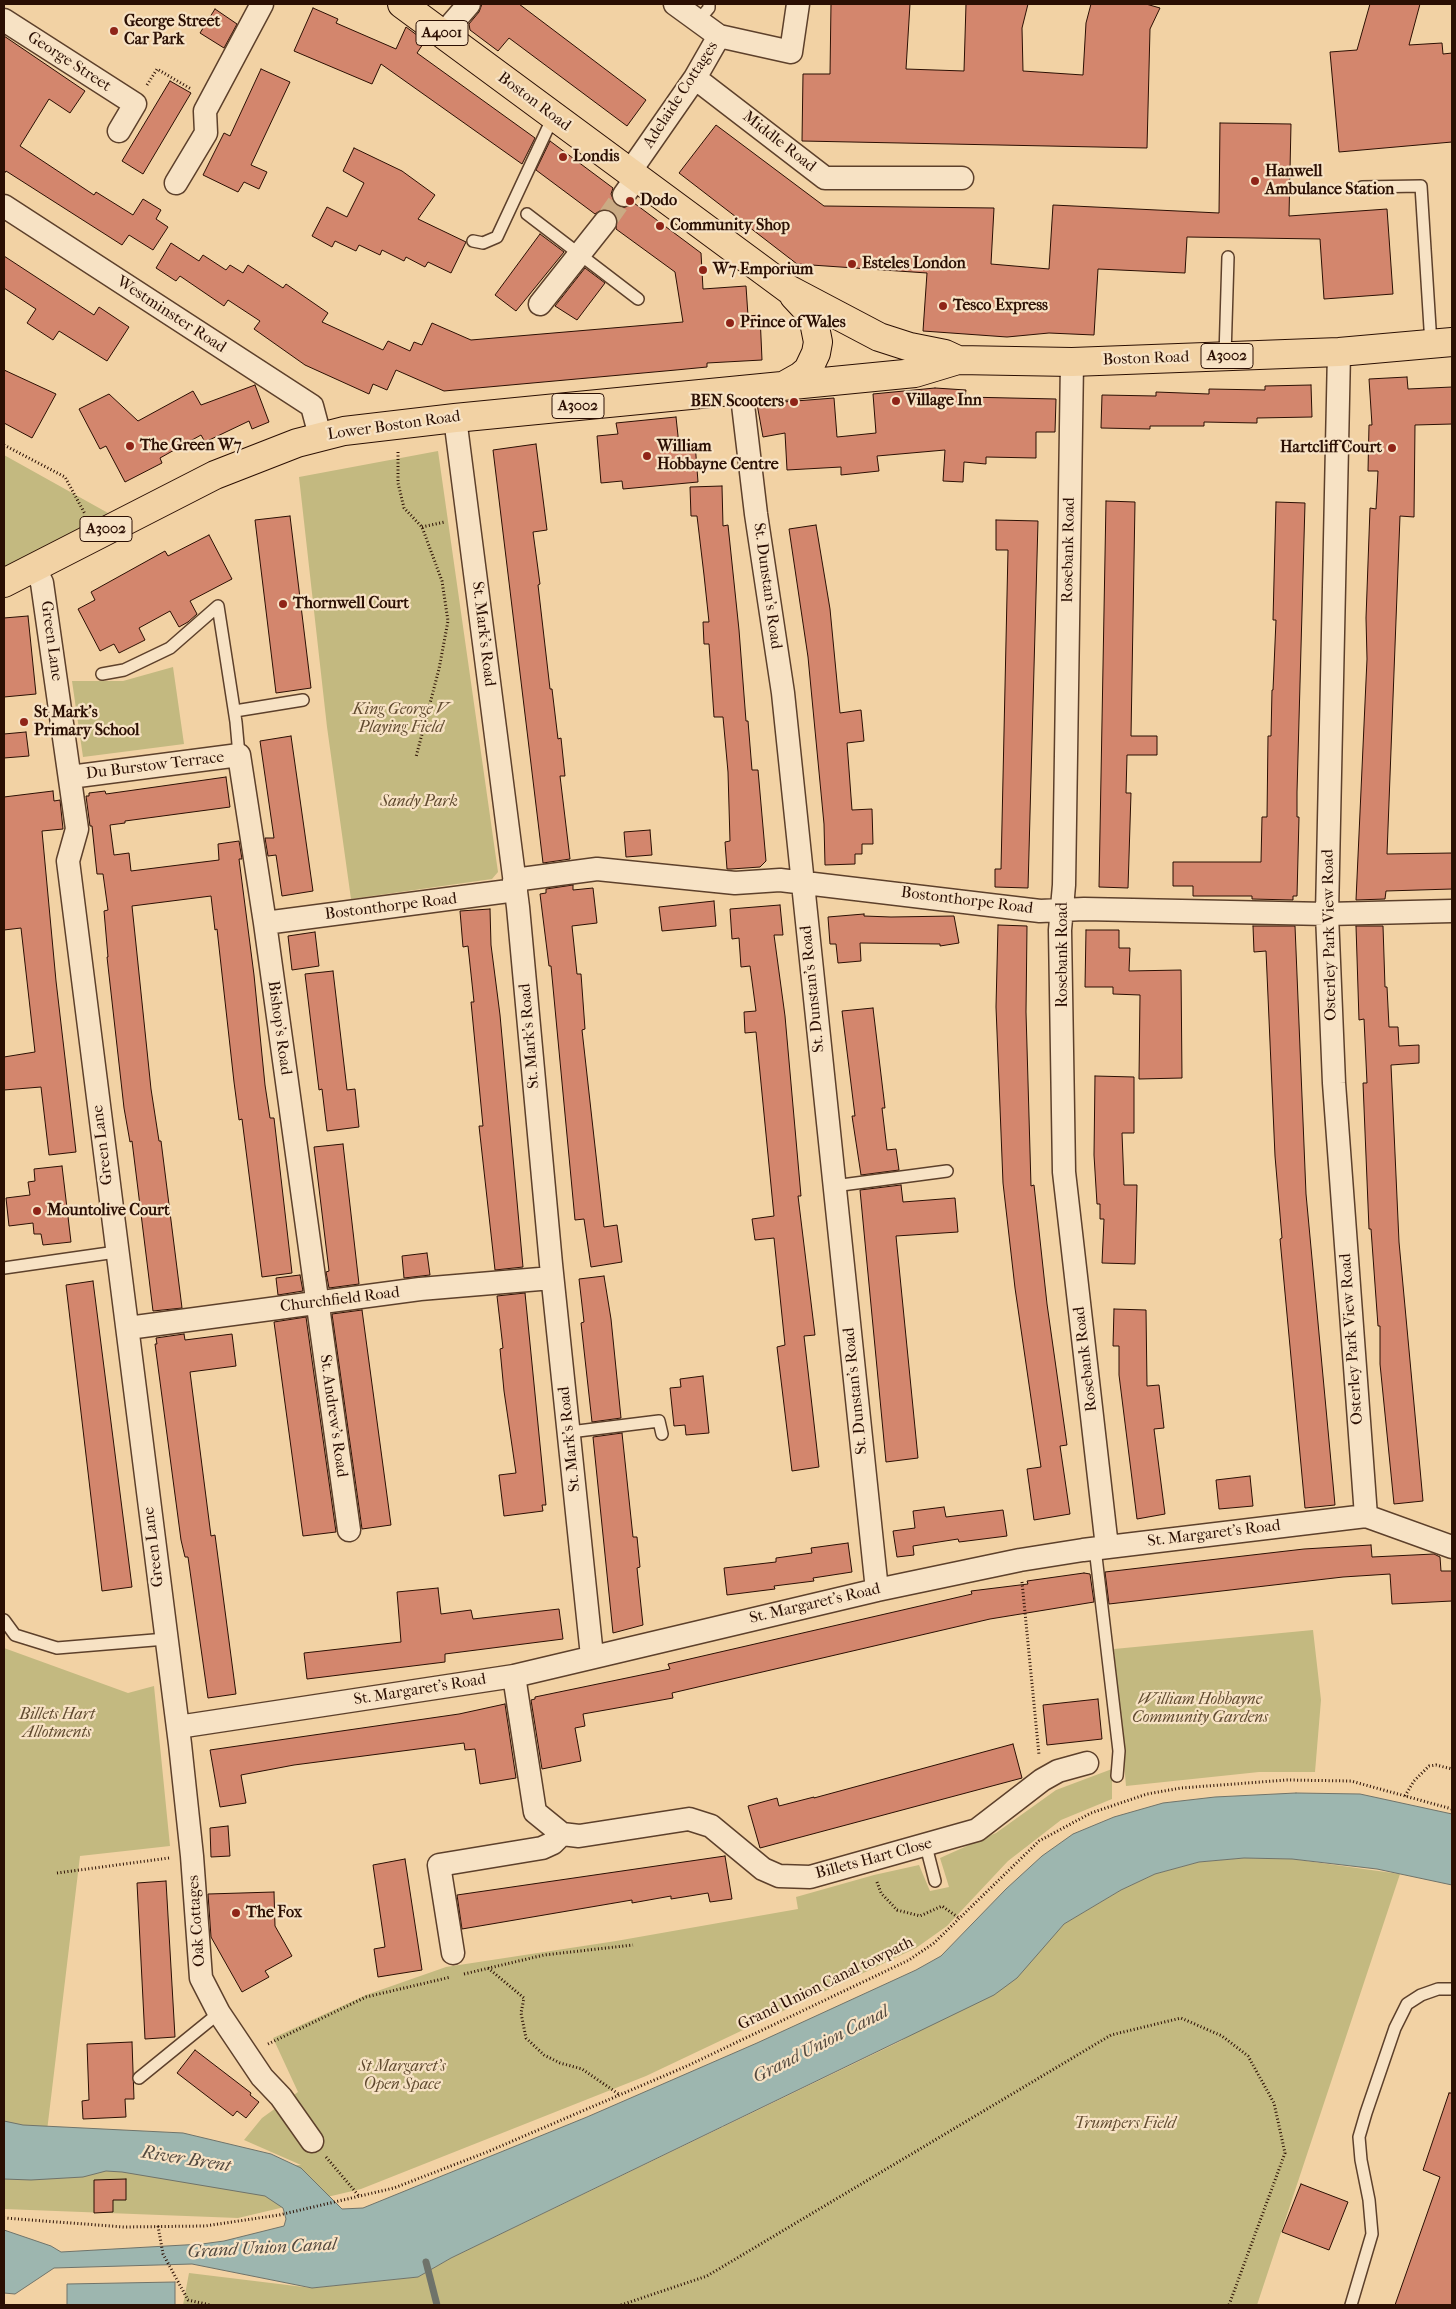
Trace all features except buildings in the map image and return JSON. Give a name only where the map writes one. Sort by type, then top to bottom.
[{"type":"main road","name":"Boston Road","points":[[402,4],[553,117],[630,182],[788,289],[850,324],[879,337],[910,347],[945,354],[958,360]]},
{"type":"main road","name":"Boston Road","points":[[785,385],[808,370],[818,342],[814,322],[809,312],[788,289]]},
{"type":"main road","name":"Boston Road","points":[[785,385],[915,373],[958,360],[1072,362],[1339,352],[1441,343]]},
{"type":"main road","name":"Lower Boston Road","points":[[4,583],[215,475],[272,452],[320,436],[356,429],[455,418],[785,385]]},
{"type":"street","points":[[176,183],[206,133],[205,111],[262,4]]},
{"type":"street","points":[[443,34],[469,4]]},
{"type":"street","name":"Adelaide Cottages","points":[[630,182],[719,36],[704,12],[675,4]]},
{"type":"street","points":[[719,36],[791,52],[798,4]]},
{"type":"street","name":"George Street","points":[[4,20],[135,104]]},
{"type":"street","name":"Middle Road","points":[[695,78],[825,178],[962,178]]},
{"type":"street","points":[[118,131],[135,104]]},
{"type":"street","name":"Westminster Road","points":[[4,206],[312,406],[320,436]]},
{"type":"street","points":[[540,304],[605,222]]},
{"type":"street","name":"Osterley Park View Road","points":[[1339,352],[1327,914],[1334,1093],[1366,1516]]},
{"type":"street","name":"Rosebank Road","points":[[1072,362],[1064,885],[1060,930],[1064,1172],[1101,1547]]},
{"type":"street","name":"St. Dunstan's Road","points":[[741,388],[756,514],[783,693],[878,1590]]},
{"type":"street","name":"St. Mark's Road","points":[[455,418],[515,885],[552,1278],[570,1432],[592,1656]]},
{"type":"street","name":"Green Lane","points":[[34,566],[42,583],[77,829],[68,861],[116,1252],[128,1328],[178,1727]]},
{"type":"street","name":"Du Burstow Terrace","points":[[70,777],[239,755]]},
{"type":"street","name":"Bishop's Road","points":[[239,755],[265,922],[316,1302]]},
{"type":"street","name":"Bostonthorpe Road","points":[[265,922],[515,885],[596,869],[735,882],[780,880],[802,882],[1040,911],[1062,908],[1327,914],[1452,911]]},
{"type":"street","name":"Churchfield Road","points":[[128,1328],[420,1289],[552,1278]]},
{"type":"street","name":"St. Andrew's Road","points":[[316,1302],[349,1530]]},
{"type":"street","name":"St. Margaret's Road","points":[[178,1727],[514,1676],[592,1656],[878,1590],[1020,1560],[1101,1547],[1366,1516],[1452,1546]]},
{"type":"street","points":[[453,1953],[439,1866],[542,1848],[553,1843],[562,1834],[535,1812],[514,1676]]},
{"type":"street","name":"Oak Cottages","points":[[178,1727],[192,1856],[201,1978],[219,2013],[312,2142]]},
{"type":"street","name":"Billets Hart Close","points":[[562,1834],[579,1836],[689,1818],[711,1826],[763,1869],[778,1876],[810,1877],[926,1846],[977,1830],[1042,1780],[1058,1771],[1087,1763]]},
{"type":"lane","points":[[473,241],[483,244],[497,237],[553,117]]},
{"type":"lane","points":[[1362,187],[1421,186],[1441,343]]},
{"type":"lane","points":[[527,214],[638,299]]},
{"type":"lane","points":[[1225,356],[1228,257]]},
{"type":"lane","points":[[102,674],[124,670],[170,648],[218,606],[239,755]]},
{"type":"lane","points":[[234,711],[303,700]]},
{"type":"lane","points":[[834,1186],[947,1171]]},
{"type":"lane","points":[[4,1268],[116,1252]]},
{"type":"lane","points":[[570,1432],[659,1421],[662,1434]]},
{"type":"lane","points":[[1101,1547],[1119,1751],[1117,1776]]},
{"type":"lane","points":[[4,1620],[15,1635],[57,1648],[166,1639]]},
{"type":"lane","points":[[926,1846],[935,1882]]},
{"type":"lane","points":[[1351,2305],[1372,2234],[1369,2200],[1361,2160],[1359,2137],[1366,2113],[1395,2028],[1407,2004],[1421,1995],[1438,1989],[1452,1989]]},
{"type":"lane","points":[[139,2078],[219,2013]]},
{"type":"path","points":[[135,104],[157,69],[210,101]]},
{"type":"path","points":[[4,445],[65,477],[97,534]]},
{"type":"path","points":[[398,452],[398,483],[404,508],[422,527],[442,581],[448,621],[416,757]]},
{"type":"path","points":[[422,527],[446,522]]},
{"type":"path","points":[[1020,1560],[1042,1780]]},
{"type":"path","points":[[1405,1796],[1414,1781],[1428,1766],[1436,1765],[1452,1769]]},
{"type":"path","name":"Grand Union Canal towpath","points":[[158,2226],[205,2226],[279,2215],[394,2188],[487,2152],[687,2066],[909,1960],[934,1943],[1039,1841],[1091,1813],[1147,1794],[1181,1788],[1287,1780],[1352,1781],[1452,1809]]},
{"type":"path","points":[[56,1872],[192,1856]]},
{"type":"path","points":[[868,1861],[881,1893],[897,1910],[920,1916],[942,1906],[959,1918]]},
{"type":"path","points":[[247,2054],[366,1997],[544,1955],[633,1945]]},
{"type":"path","points":[[488,1968],[524,1998],[521,2013],[526,2038],[544,2055],[560,2063],[582,2070],[620,2095]]},
{"type":"path","points":[[621,2305],[628,2301],[707,2276],[1111,2035],[1181,2018],[1222,2036],[1248,2056],[1274,2103],[1285,2153],[1229,2305]]},
{"type":"path","points":[[312,2142],[359,2196]]},
{"type":"path","points":[[4,2218],[124,2227],[158,2226],[163,2254],[188,2300],[210,2305]]},
{"type":"green space","name":"King George V Playing Field","points":[[438,451],[498,872],[492,879],[351,899],[327,727],[299,477]]},
{"type":"green space","points":[[4,455],[108,513],[4,571]]},
{"type":"green space","points":[[173,667],[184,744],[83,757],[72,681],[123,681]]},
{"type":"green space","name":"William Hobbayne Community Gardens","points":[[1313,1630],[1321,1700],[1315,1772],[1259,1772],[1126,1786],[1114,1649]]},
{"type":"green space","name":"Billets Hart Allotments","points":[[4,1648],[128,1693],[154,1686],[170,1846],[80,1856],[47,2131],[4,2122]]},
{"type":"green space","name":"St Margaret's Open Space","points":[[1112,1769],[1112,1799],[1061,1820],[1008,1861],[947,1926],[916,1948],[646,2076],[361,2189],[238,2218],[4,2209],[4,2126],[234,2167],[301,2165],[244,2140],[262,2118],[298,2092],[273,2038],[366,1995],[446,1967],[616,1941],[798,1909],[796,1897],[874,1875],[919,1865],[930,1891],[949,1887],[940,1858],[996,1833],[1056,1790]]},
{"type":"green space","name":"Trumpers Field","points":[[1244,1858],[1292,1859],[1400,1874],[1257,2305],[183,2305],[189,2273],[312,2288],[418,2277],[451,2258],[901,2041],[1042,1947],[1064,1924],[1121,1890],[1155,1874],[1199,1862]]},
{"type":"water","points":[[1296,1793],[1360,1794],[1452,1814],[1452,1885],[1377,1869],[1292,1859],[1244,1858],[1199,1862],[1155,1874],[1121,1890],[1064,1924],[1017,1978],[994,1995],[451,2258],[418,2277],[312,2288],[192,2264],[54,2268],[15,2294],[4,2293],[4,2230],[51,2246],[61,2252],[202,2244],[224,2241],[284,2226],[286,2219],[283,2208],[265,2196],[122,2172],[106,2171],[83,2177],[31,2180],[4,2179],[4,2121],[23,2125],[183,2133],[271,2154],[301,2168],[342,2209],[363,2208],[587,2117],[757,2043],[916,1970],[941,1956],[1006,1889],[1042,1856],[1073,1834],[1114,1817],[1163,1803],[1215,1797]]},
{"type":"water","points":[[175,2282],[175,2305],[67,2305],[67,2284]]},
{"type":"waterway","points":[[426,2262],[437,2305]]},
{"type":"tunnel","points":[[605,222],[624,195]]},
{"type":"place","name":"George Street Car Park","points":[[114,31]]},
{"type":"place","name":"Londis","points":[[563,157]]},
{"type":"place","name":"Hanwell Ambulance Station","points":[[1255,181]]},
{"type":"place","name":"Dodo","points":[[630,201]]},
{"type":"place","name":"Community Shop","points":[[660,226]]},
{"type":"place","name":"Esteles London","points":[[852,264]]},
{"type":"place","name":"W7 Emporium","points":[[703,270]]},
{"type":"place","name":"Tesco Express","points":[[943,306]]},
{"type":"place","name":"Prince of Wales","points":[[730,323]]},
{"type":"place","name":"Village Inn","points":[[896,401]]},
{"type":"place","name":"BEN Scooters","points":[[794,402]]},
{"type":"place","name":"The Green W7","points":[[130,446]]},
{"type":"place","name":"Hartcliff Court","points":[[1392,448]]},
{"type":"place","name":"William Hobbayne Centre","points":[[647,456]]},
{"type":"place","name":"Thornwell Court","points":[[283,604]]},
{"type":"place","name":"St Mark's Primary School","points":[[24,722]]},
{"type":"place","name":"Mountolive Court","points":[[37,1211]]},
{"type":"place","name":"The Fox","points":[[236,1913]]},
{"type":"park label","name":"Sandy Park","points":[[419,802]]},
{"type":"water label","name":"Grand Union Canal","points":[[821,2045]]},
{"type":"water label","name":"River Brent","points":[[186,2160]]},
{"type":"water label","name":"Grand Union Canal","points":[[262,2249]]}]
